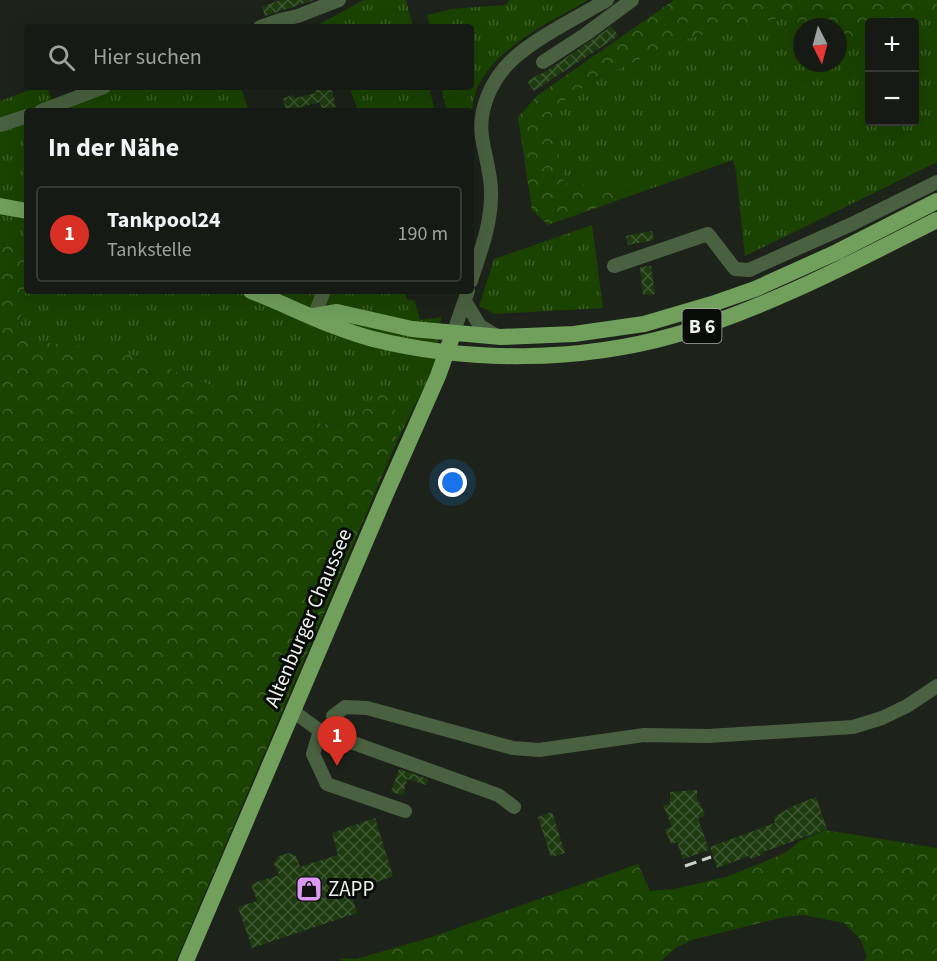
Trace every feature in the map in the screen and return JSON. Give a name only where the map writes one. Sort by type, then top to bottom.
[{"type":"main road","name":"B 6","points":[[314,316],[336,312],[396,327],[501,337],[574,334],[662,320],[765,285],[837,252],[937,201]]},
{"type":"main road","points":[[0,206],[24,210]]},
{"type":"main road","name":"B 6","points":[[259,294],[314,316],[332,327],[375,339],[447,351],[499,356],[563,354],[621,347],[673,335],[780,296],[937,220]]},
{"type":"main road","name":"Altenburger Chaussee","points":[[186,961],[434,386],[453,334]]},
{"type":"street","points":[[269,24],[280,20],[298,22],[339,0]]},
{"type":"street","points":[[474,270],[491,209],[491,182],[482,135],[483,110],[491,87],[510,62],[524,50],[607,0]]},
{"type":"street","points":[[543,62],[632,0]]},
{"type":"street","points":[[49,108],[96,90]]},
{"type":"street","points":[[0,125],[24,117]]},
{"type":"street","points":[[614,266],[708,234],[735,269],[749,270],[852,224],[937,182]]},
{"type":"street","points":[[314,316],[323,294]]},
{"type":"street","points":[[466,296],[480,326],[501,337]]},
{"type":"street","name":"Altenburger Chaussee","points":[[453,334],[466,296]]},
{"type":"street","points":[[333,716],[345,708],[367,708],[513,748],[539,750],[644,735],[708,736],[853,727],[882,718],[907,706],[937,686]]},
{"type":"street","points":[[293,711],[320,731],[498,795],[514,807]]},
{"type":"street","points":[[320,731],[313,754],[327,784],[405,812]]},
{"type":"green space","points":[[364,0],[406,0],[412,24],[320,24]]},
{"type":"green space","points":[[510,0],[588,0],[542,26],[512,46],[499,58],[487,71],[478,86],[473,108],[446,108],[442,90],[474,90],[474,24],[429,24],[427,15],[452,9],[505,5]]},
{"type":"green space","points":[[674,0],[937,0],[937,12],[919,18],[865,18],[865,38],[852,43],[847,41],[847,18],[793,18],[793,21],[784,17],[689,38],[595,79],[551,110],[564,183],[594,187],[634,183],[630,196],[548,225],[532,210],[518,117],[538,95]]},
{"type":"green space","points":[[937,12],[937,162],[745,256],[733,160],[630,196],[633,183],[594,187],[564,183],[551,110],[595,79],[689,38],[784,17],[793,21],[793,72],[847,72],[847,41],[852,43],[865,38],[865,126],[919,126],[919,18]]},
{"type":"green space","points":[[30,90],[49,90],[54,108],[24,108],[24,250],[0,243],[0,101]]},
{"type":"green space","points":[[109,90],[242,90],[248,108],[64,108]]},
{"type":"green space","points":[[350,90],[430,90],[434,108],[357,108]]},
{"type":"green space","points":[[592,225],[603,308],[495,314],[479,306],[494,259]]},
{"type":"green space","points":[[0,243],[24,250],[25,294],[17,340],[91,347],[143,357],[190,378],[322,424],[343,425],[387,388],[398,400],[392,421],[397,441],[176,961],[0,961]]},
{"type":"green space","points":[[25,294],[406,294],[407,299],[415,301],[420,320],[441,317],[435,365],[397,441],[392,421],[398,400],[353,418],[342,425],[322,424],[190,378],[143,357],[17,340]]},
{"type":"green space","points":[[825,830],[937,848],[937,961],[864,961],[867,957],[861,940],[844,923],[803,915],[784,917],[692,940],[675,948],[661,961],[342,961],[340,958],[356,959],[432,937],[638,864],[650,891],[675,889],[729,876],[785,853],[800,841]]},
{"type":"building","points":[[280,0],[314,0],[265,16],[262,7]]},
{"type":"building","points":[[612,26],[618,36],[534,91],[527,81],[548,70]]},
{"type":"building","points":[[316,90],[332,90],[336,107],[322,108],[320,102],[297,108],[285,108],[283,98],[316,93]]},
{"type":"building","points":[[652,231],[654,240],[628,245],[626,236]]},
{"type":"building","points":[[651,266],[655,294],[643,295],[640,267]]},
{"type":"building","points":[[399,769],[428,779],[426,785],[407,779],[403,795],[391,792]]},
{"type":"building","points":[[697,790],[697,802],[700,802],[705,816],[698,818],[709,850],[683,859],[677,842],[671,844],[665,829],[672,827],[663,805],[670,804],[670,792]]},
{"type":"building","points":[[816,797],[827,829],[763,852],[764,854],[751,859],[749,856],[717,868],[710,847],[775,823],[774,817]]},
{"type":"building","points":[[552,812],[565,853],[551,857],[538,817]]},
{"type":"building","name":"ZAPP","points":[[375,818],[393,876],[366,886],[368,891],[352,896],[357,913],[252,948],[238,907],[257,901],[251,884],[279,875],[274,864],[279,856],[289,853],[296,856],[300,867],[338,855],[332,833]]},
{"type":"railway","points":[[685,866],[711,857]]},
{"type":"place","name":"Tankpool24","points":[[337,766]]},
{"type":"place","name":"ZAPP","points":[[309,889]]}]
